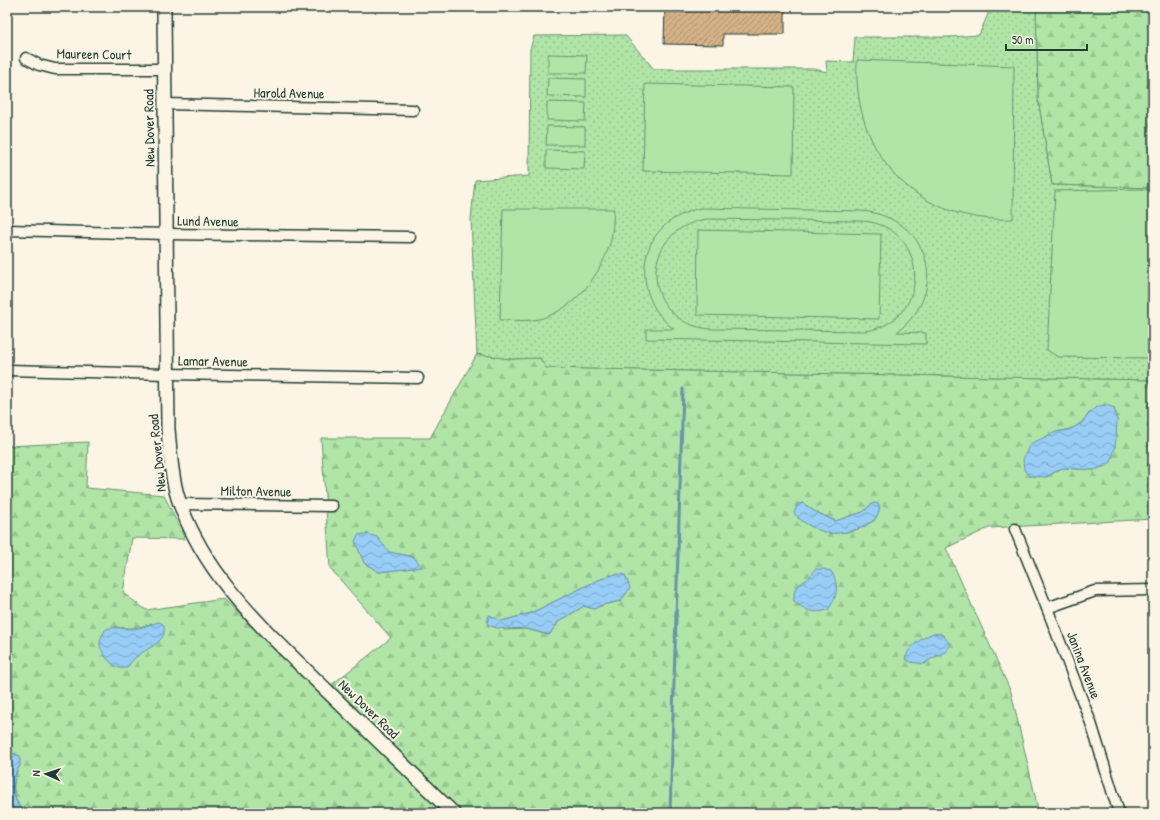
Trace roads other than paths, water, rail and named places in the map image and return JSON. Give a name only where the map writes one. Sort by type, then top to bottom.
[{"type":"street","name":"New Dover Road","points":[[164,7],[168,428],[170,458],[180,504],[203,552],[224,584],[236,599],[278,643],[453,813]]},
{"type":"street","name":"Maureen Court","points":[[26,58],[39,65],[55,69],[165,69]]},
{"type":"street","name":"Harold Avenue","points":[[165,104],[413,110]]},
{"type":"street","name":"Lund Avenue","points":[[7,230],[166,234],[410,237]]},
{"type":"street","name":"Lamar Avenue","points":[[7,370],[418,378]]},
{"type":"street","name":"Milton Avenue","points":[[180,504],[332,506]]},
{"type":"street","name":"Janina Avenue","points":[[1015,529],[1091,723],[1119,813]]},
{"type":"street","points":[[1047,608],[1095,591],[1153,590]]},
{"type":"water","points":[[1107,405],[1114,408],[1117,420],[1115,448],[1111,462],[1106,466],[1094,470],[1062,468],[1046,477],[1029,476],[1024,470],[1023,459],[1030,444],[1056,432],[1069,430],[1082,423],[1091,411],[1099,406]]},
{"type":"water","points":[[803,503],[814,511],[835,521],[863,512],[873,503],[879,504],[879,512],[875,518],[861,528],[852,531],[828,533],[810,526],[800,520],[794,513],[798,504]]},
{"type":"water","points":[[366,534],[377,537],[389,552],[414,557],[422,567],[379,572],[364,563],[355,541],[358,535]]},
{"type":"water","points":[[815,569],[831,571],[836,582],[834,601],[828,610],[818,612],[810,611],[794,601],[795,589],[812,574]]},
{"type":"water","points":[[616,574],[625,575],[630,588],[621,601],[602,605],[594,609],[584,606],[558,622],[549,635],[527,629],[502,629],[487,624],[489,615],[502,621],[531,613],[596,581]]},
{"type":"water","points":[[159,622],[163,624],[164,630],[160,640],[136,657],[125,668],[116,667],[102,652],[100,642],[106,629],[135,629]]},
{"type":"water","points":[[933,633],[943,635],[950,644],[947,651],[924,664],[911,662],[905,659],[912,646]]},
{"type":"water","points":[[7,751],[20,756],[20,765],[16,772],[13,788],[16,801],[23,813],[7,813]]},
{"type":"waterway","points":[[670,813],[683,389]]}]
